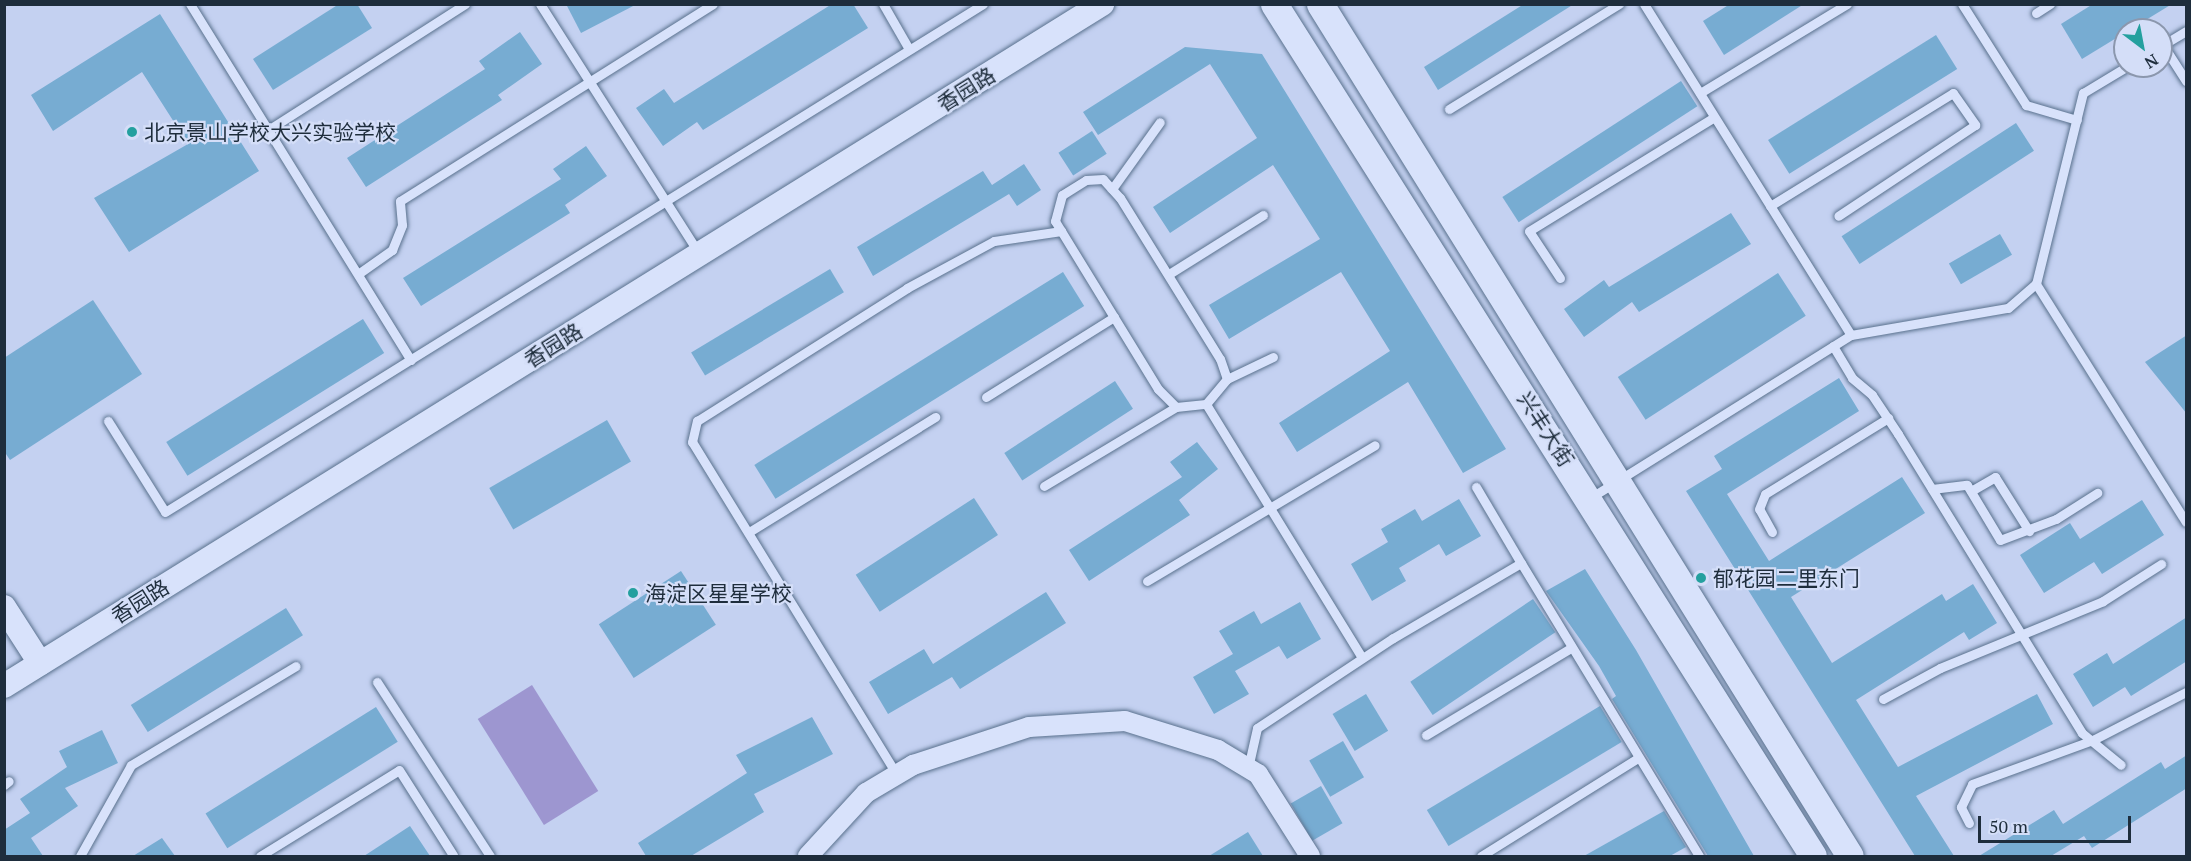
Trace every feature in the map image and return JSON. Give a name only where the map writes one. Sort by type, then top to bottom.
[{"type":"main road","name":"兴丰大街","points":[[1274,4],[1590,498],[1813,856]]},
{"type":"main road","name":"兴丰大街","points":[[1320,4],[1850,856]]},
{"type":"street","name":"香园路","points":[[4,686],[1102,4]]},
{"type":"street","points":[[4,607],[40,663]]},
{"type":"street","points":[[808,856],[866,793],[897,775],[1029,727],[1125,721],[1218,750],[1258,774],[1310,856]]},
{"type":"lane","points":[[190,4],[411,360]]},
{"type":"lane","points":[[268,130],[465,4]]},
{"type":"lane","points":[[540,4],[699,254]]},
{"type":"lane","points":[[358,274],[392,250],[402,225],[400,201],[713,4]]},
{"type":"lane","points":[[883,4],[909,49]]},
{"type":"lane","points":[[108,421],[165,512],[983,4]]},
{"type":"lane","points":[[1449,109],[1619,4]]},
{"type":"lane","points":[[1644,4],[1851,335]]},
{"type":"lane","points":[[1700,93],[1847,4]]},
{"type":"lane","points":[[1962,4],[2026,105],[2076,120]]},
{"type":"lane","points":[[2036,13],[2050,4]]},
{"type":"lane","points":[[2173,39],[2187,31]]},
{"type":"lane","points":[[2173,61],[2187,81]]},
{"type":"lane","points":[[1590,498],[1851,335],[2008,308],[2036,284],[2083,93],[2113,75]]},
{"type":"lane","points":[[1770,206],[1953,93],[1975,125],[1838,216]]},
{"type":"lane","points":[[1560,278],[1529,231],[1714,117]]},
{"type":"lane","points":[[1112,189],[1160,122]]},
{"type":"lane","points":[[1176,407],[1158,389],[1056,221],[1062,195],[1086,180],[1102,179],[1112,189],[1169,274],[1227,379]]},
{"type":"lane","points":[[1169,274],[1263,215]]},
{"type":"lane","points":[[897,775],[692,442],[697,421],[907,288],[994,241],[1060,231]]},
{"type":"lane","points":[[2036,284],[2187,522]]},
{"type":"lane","points":[[986,397],[1114,317]]},
{"type":"lane","points":[[1833,346],[1852,378],[1888,418],[2082,733],[2121,765]]},
{"type":"lane","points":[[1044,486],[1176,407],[1206,404],[1227,379],[1273,357]]},
{"type":"lane","points":[[1206,404],[1362,658]]},
{"type":"lane","points":[[749,532],[935,417]]},
{"type":"lane","points":[[1772,532],[1759,509],[1765,494],[1888,418]]},
{"type":"lane","points":[[1147,581],[1375,445]]},
{"type":"lane","points":[[1971,491],[1995,477],[2029,531]]},
{"type":"lane","points":[[1932,489],[1956,483],[1971,491],[2000,540],[2029,531],[2097,493]]},
{"type":"lane","points":[[1476,487],[1571,648],[1699,856]]},
{"type":"lane","points":[[1248,768],[1257,728],[1362,658],[1521,563]]},
{"type":"lane","points":[[1883,699],[1940,668],[2024,638],[2103,601],[2161,564]]},
{"type":"lane","points":[[1426,735],[1571,648]]},
{"type":"lane","points":[[80,856],[131,765],[296,666]]},
{"type":"lane","points":[[377,682],[490,856]]},
{"type":"lane","points":[[1970,823],[1961,807],[1972,784],[2093,740],[2187,692]]},
{"type":"lane","points":[[1481,856],[1638,758]]},
{"type":"lane","points":[[260,856],[399,770],[453,855]]},
{"type":"shaded area","points":[[532,685],[598,791],[544,825],[478,719]]},
{"type":"building","points":[[339,4],[357,4],[372,28],[273,90],[253,59]]},
{"type":"building","points":[[566,4],[637,4],[581,33]]},
{"type":"building","points":[[832,4],[853,4],[868,28],[703,130],[697,122],[663,146],[636,108],[664,89],[674,103]]},
{"type":"building","points":[[1524,4],[1574,4],[1438,90],[1424,67]]},
{"type":"building","points":[[1730,4],[1804,4],[1724,55],[1703,21]]},
{"type":"building","points":[[2093,4],[2172,4],[2149,18],[2113,18],[2113,40],[2082,59],[2061,24]]},
{"type":"building","points":[[160,14],[259,171],[129,252],[94,198],[188,144],[142,72],[53,131],[31,95]]},
{"type":"building","points":[[520,32],[542,64],[498,95],[502,100],[366,187],[347,158],[485,69],[479,61]]},
{"type":"building","points":[[1936,35],[1957,69],[1789,174],[1768,140]]},
{"type":"building","points":[[1185,47],[1262,54],[1506,449],[1463,473],[1408,382],[1297,452],[1279,423],[1390,351],[1341,272],[1229,339],[1209,305],[1320,239],[1273,165],[1170,233],[1153,207],[1257,138],[1210,64],[1098,135],[1083,112]]},
{"type":"building","points":[[1681,81],[1697,106],[1519,222],[1502,197]]},
{"type":"building","points":[[2016,123],[2034,151],[1860,264],[1842,236]]},
{"type":"building","points":[[1092,131],[1107,154],[1073,175],[1058,153]]},
{"type":"building","points":[[586,146],[607,176],[565,205],[570,213],[421,306],[403,278],[561,179],[553,169]]},
{"type":"building","points":[[1024,164],[1041,190],[1017,206],[1009,194],[873,276],[857,247],[983,171],[992,185]]},
{"type":"building","points":[[1731,213],[1751,244],[1639,312],[1632,302],[1584,337],[1564,309],[1604,280],[1609,287]]},
{"type":"building","points":[[2000,234],[2012,255],[1961,284],[1949,264]]},
{"type":"building","points":[[830,269],[844,292],[705,376],[691,352]]},
{"type":"building","points":[[1063,272],[1084,306],[776,499],[754,465]]},
{"type":"building","points":[[1778,273],[1806,316],[1646,420],[1618,377]]},
{"type":"building","points":[[93,300],[142,374],[10,460],[4,451],[4,358]]},
{"type":"building","points":[[363,319],[384,353],[187,476],[166,442]]},
{"type":"building","points":[[2187,335],[2187,414],[2145,362]]},
{"type":"building","points":[[1839,378],[1859,411],[1727,494],[1769,561],[1902,477],[1925,513],[1791,597],[1832,663],[1942,594],[1946,601],[1973,584],[1997,623],[1969,640],[1964,632],[1856,700],[1898,767],[2037,694],[2053,724],[1916,796],[1954,856],[1915,856],[1686,491],[1722,469],[1714,456]]},
{"type":"building","points":[[1115,381],[1133,409],[1022,481],[1004,453]]},
{"type":"building","points":[[607,420],[631,462],[513,530],[489,488]]},
{"type":"building","points":[[1197,442],[1218,469],[1179,500],[1190,515],[1089,581],[1069,550],[1182,477],[1170,462]]},
{"type":"building","points":[[974,498],[998,535],[880,612],[856,575]]},
{"type":"building","points":[[1459,499],[1481,536],[1446,556],[1439,544],[1399,568],[1406,581],[1372,601],[1351,564],[1388,542],[1381,529],[1415,509],[1422,521]]},
{"type":"building","points":[[2142,500],[2164,535],[2102,574],[2094,562],[2044,593],[2020,555],[2070,523],[2080,539]]},
{"type":"building","points":[[1585,569],[1636,650],[1754,856],[1708,856],[1612,699],[1616,696],[1599,666],[1546,591]]},
{"type":"building","points":[[681,571],[716,625],[634,678],[599,624]]},
{"type":"building","points":[[1046,592],[1066,623],[960,689],[952,677],[888,714],[869,682],[924,649],[933,664]]},
{"type":"building","points":[[1533,599],[1555,632],[1433,715],[1410,682]]},
{"type":"building","points":[[1300,602],[1321,639],[1287,659],[1279,646],[1235,671],[1249,694],[1214,714],[1193,677],[1233,654],[1219,631],[1254,611],[1261,624]]},
{"type":"building","points":[[286,608],[303,635],[148,732],[131,705]]},
{"type":"building","points":[[2187,617],[2187,661],[2131,696],[2125,687],[2093,707],[2073,674],[2107,653],[2113,664]]},
{"type":"building","points":[[1366,694],[1388,731],[1355,751],[1333,714]]},
{"type":"building","points":[[1600,706],[1622,742],[1448,846],[1427,810]]},
{"type":"building","points":[[376,707],[398,742],[227,848],[206,814]]},
{"type":"building","points":[[812,717],[833,754],[754,794],[764,812],[691,856],[646,856],[638,843],[747,773],[736,755]]},
{"type":"building","points":[[102,730],[118,763],[65,788],[78,806],[31,838],[43,856],[4,856],[4,830],[30,813],[20,799],[67,767],[59,751]]},
{"type":"building","points":[[1343,741],[1364,777],[1330,797],[1309,760]]},
{"type":"building","points":[[2187,755],[2187,788],[2092,848],[2084,836],[2051,856],[1979,856],[2054,810],[2063,824],[2161,762],[2165,769]]},
{"type":"building","points":[[1321,786],[1342,823],[1312,841],[1291,804]]},
{"type":"building","points":[[1664,811],[1686,847],[1670,856],[1584,856]]},
{"type":"building","points":[[410,826],[430,856],[364,856]]},
{"type":"building","points":[[1248,832],[1263,856],[1209,856]]},
{"type":"building","points":[[162,838],[175,856],[133,856]]},
{"type":"place","name":"北京景山学校大兴实验学校","points":[[132,132]]},
{"type":"place","name":"郁花园二里东门","points":[[1701,578]]},
{"type":"place","name":"海淀区星星学校","points":[[633,593]]}]
